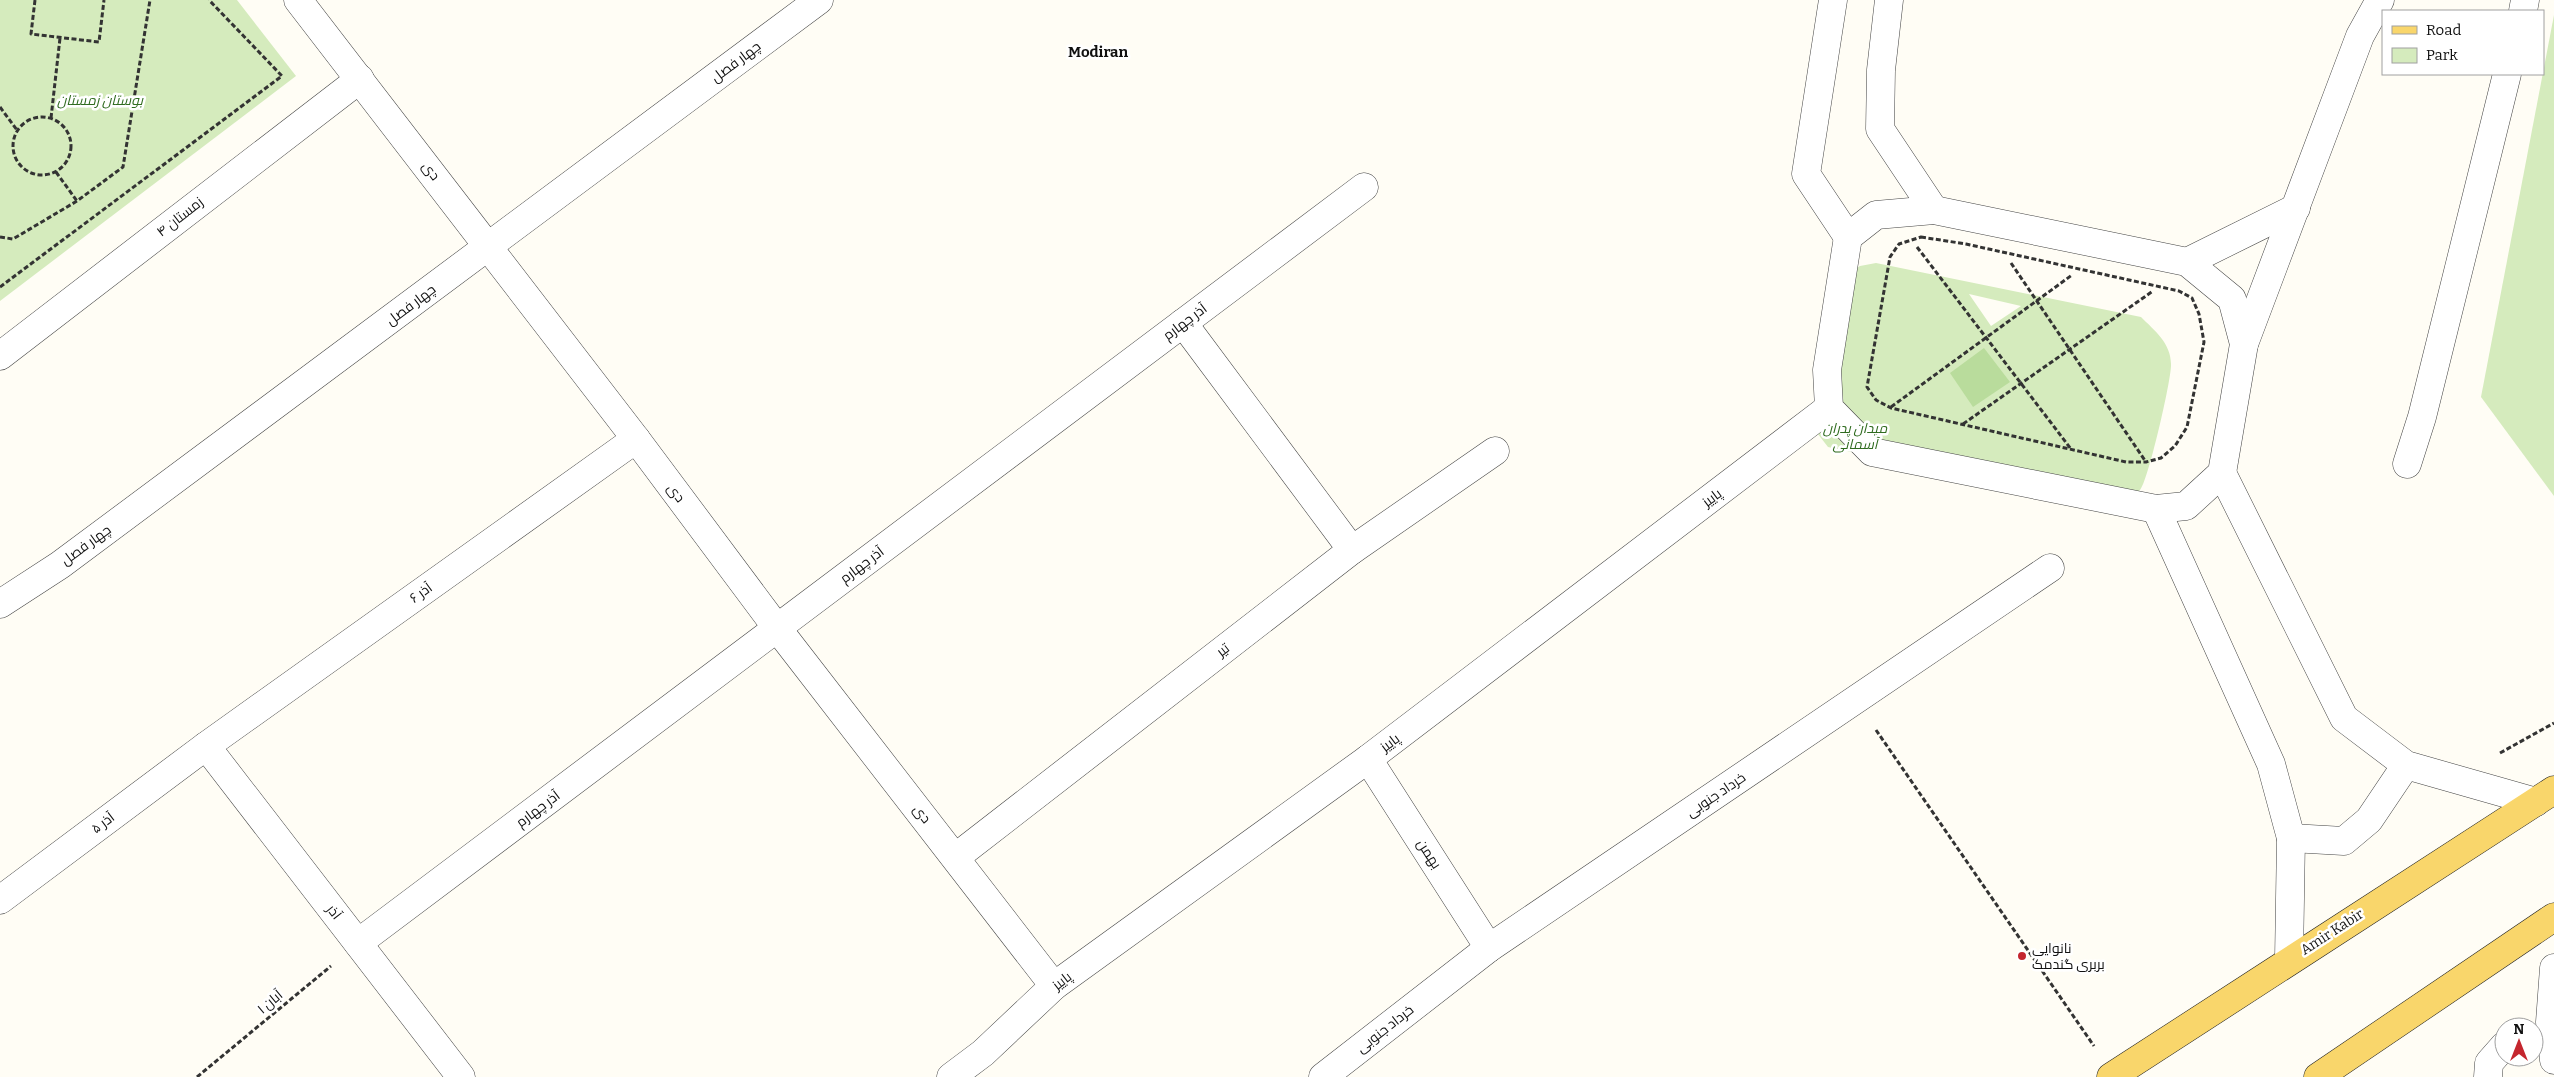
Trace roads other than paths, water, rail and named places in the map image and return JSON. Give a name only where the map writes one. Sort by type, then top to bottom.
[{"type":"main road","name":"Amir Kabir","points":[[2111,1077],[2289,959],[2545,796]]},
{"type":"main road","points":[[2318,1077],[2554,917]]},
{"type":"street","name":"دی","points":[[298,0],[1054,986]]},
{"type":"street","name":"چهار فصل","points":[[0,604],[60,565],[819,0]]},
{"type":"street","points":[[1833,0],[1806,174],[1848,237],[1827,370],[1829,408],[1872,452],[2156,509],[2186,506],[2222,473]]},
{"type":"street","points":[[1889,0],[1881,70],[1880,129],[1934,210]]},
{"type":"street","points":[[2380,0],[2360,36],[2244,344],[2222,473],[2344,718],[2406,765],[2454,779],[2545,796]]},
{"type":"street","points":[[2407,464],[2422,417],[2507,75]]},
{"type":"street","name":"زمستان ۴","points":[[0,356],[360,79]]},
{"type":"street","name":"آذر چهارم","points":[[358,944],[1364,187]]},
{"type":"street","points":[[2187,262],[2296,208]]},
{"type":"street","points":[[1848,237],[1876,215],[1934,210],[2187,262],[2232,299],[2244,344]]},
{"type":"street","points":[[1184,323],[1352,550]]},
{"type":"street","name":"پاییز","points":[[951,1077],[983,1053],[1054,986],[1368,759],[1829,408]]},
{"type":"street","name":"آذر ۶","points":[[206,746],[636,439]]},
{"type":"street","name":"تیر","points":[[956,857],[1352,550],[1495,451]]},
{"type":"street","points":[[2156,509],[2272,764],[2291,838],[2289,959]]},
{"type":"street","name":"خرداد جنوبی","points":[[1323,1077],[1489,948],[2050,568]]},
{"type":"street","name":"آذر ۵","points":[[0,900],[206,746]]},
{"type":"street","name":"آذر","points":[[206,746],[461,1077]]},
{"type":"street","name":"بهمن","points":[[1368,759],[1489,948]]},
{"type":"street","points":[[2291,838],[2344,841],[2369,820],[2406,765]]},
{"type":"street","points":[[2547,1054],[2554,968]]},
{"type":"street","points":[[2488,1077],[2489,1062],[2494,1057]]},
{"type":"place","name":"نانوایی بربری گندمک","points":[[2022,956]]},
{"type":"district","name":"Modiran","points":[[1098,52]]},
{"type":"park label","name":"بوستان زمستان","points":[[100,100]]},
{"type":"park label","name":"میدان پدران آسمانی","points":[[1855,436]]}]
